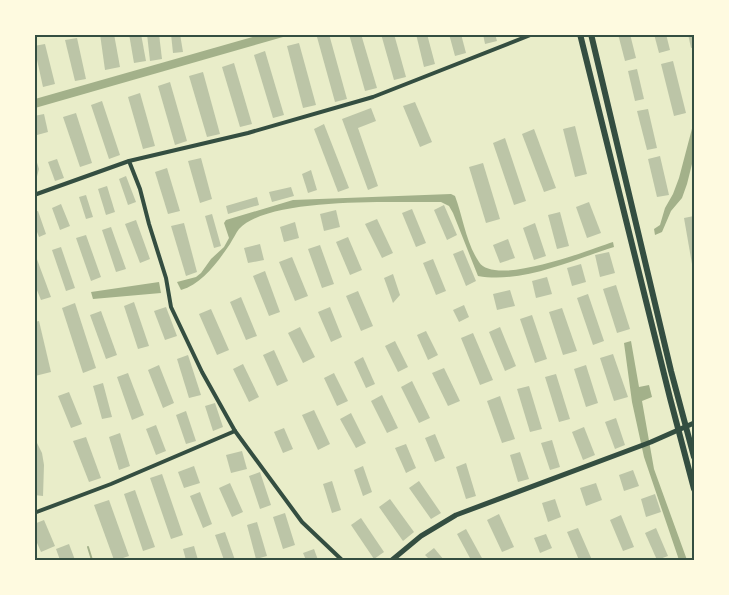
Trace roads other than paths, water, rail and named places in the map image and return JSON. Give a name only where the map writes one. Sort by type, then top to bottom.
[{"type":"main road","points":[[580,34],[694,489]]},
{"type":"main road","points":[[591,34],[694,456]]},
{"type":"street","points":[[34,195],[129,161],[248,133],[373,96],[533,34]]},
{"type":"street","points":[[129,161],[140,189],[166,278],[171,307],[202,372],[235,431],[302,522],[342,561]]},
{"type":"street","points":[[392,561],[422,536],[456,515],[651,442],[694,423]]},
{"type":"street","points":[[34,513],[111,484],[235,431]]},
{"type":"waterway","points":[[88,547],[92,560]]}]
